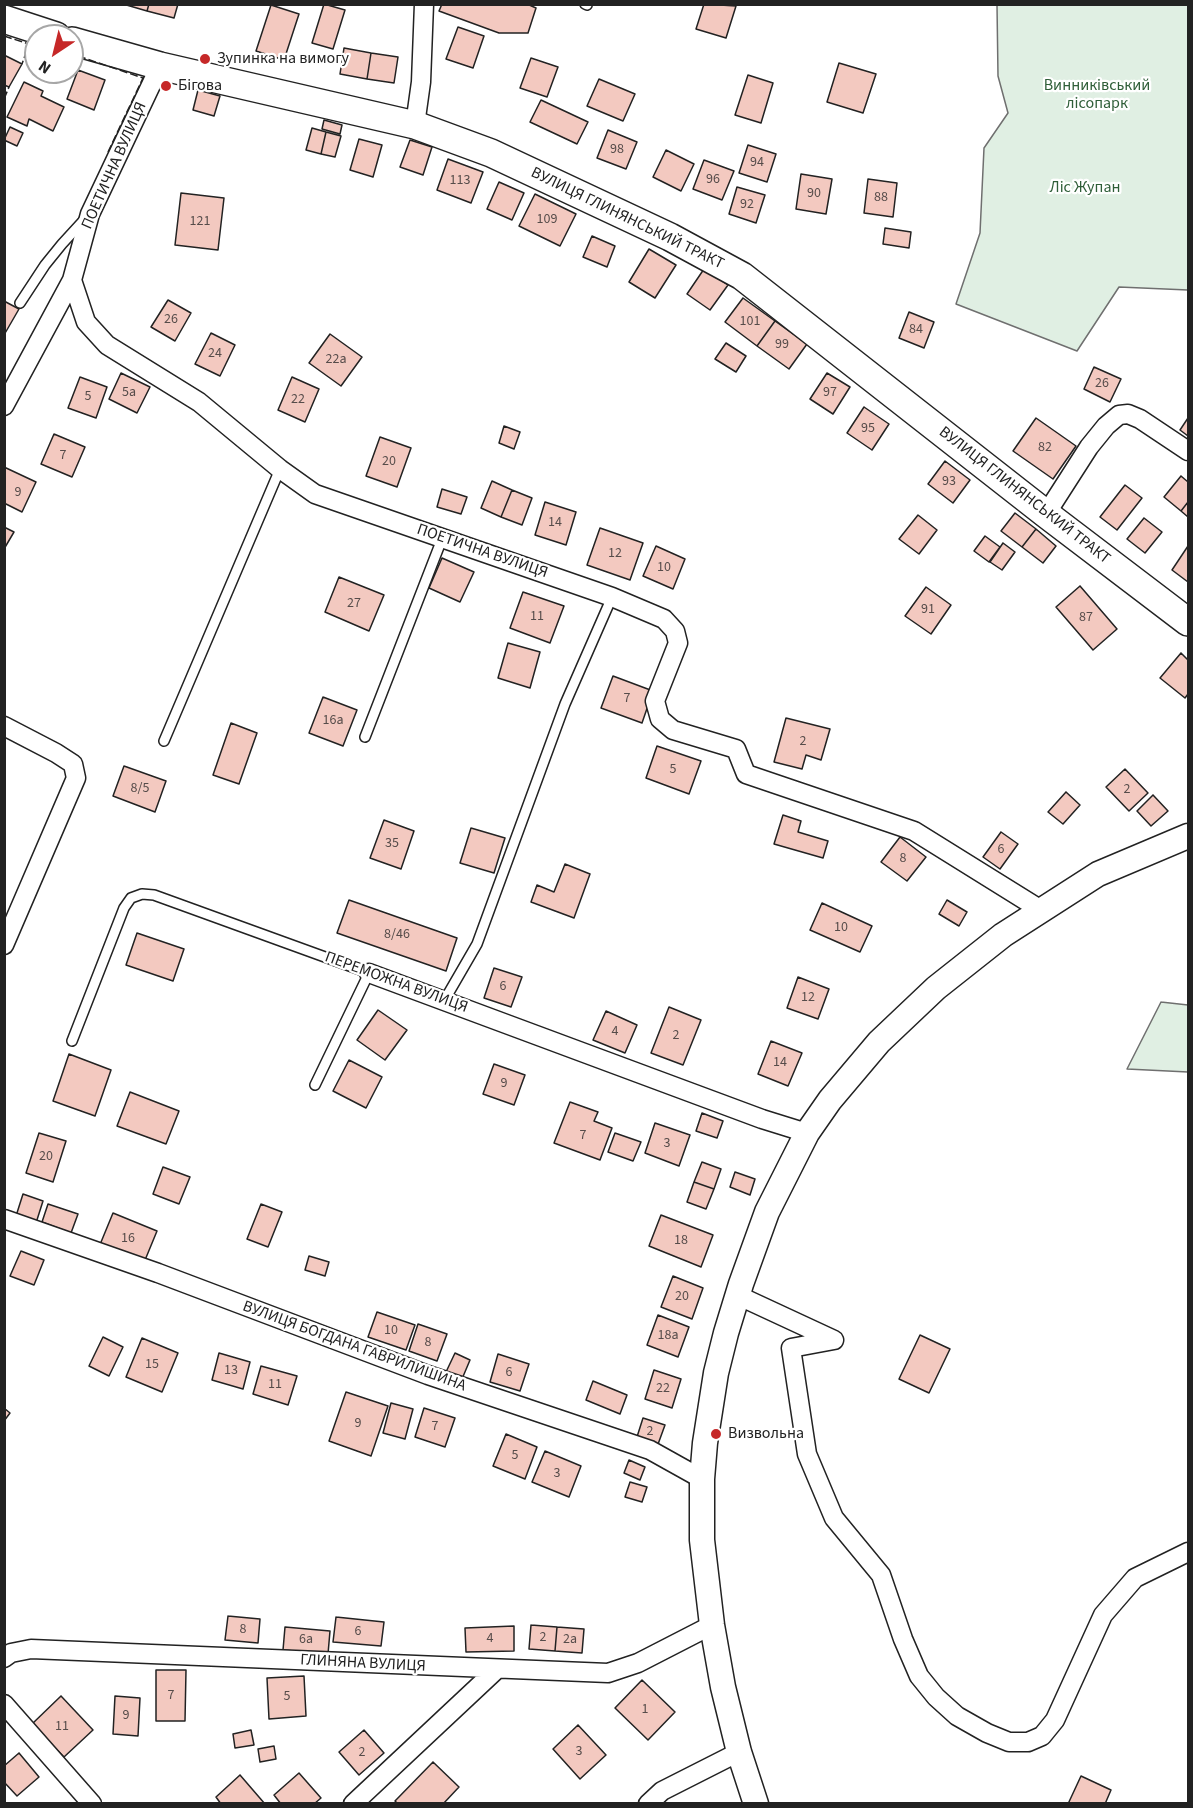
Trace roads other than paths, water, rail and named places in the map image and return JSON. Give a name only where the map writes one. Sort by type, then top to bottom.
[{"type":"main road","points":[[4,19],[24,26]]},
{"type":"main road","name":"ВУЛИЦЯ ГЛИНЯНСЬКИЙ ТРАКТ","points":[[84,44],[160,66],[415,125],[491,153],[670,237],[742,276],[1188,622]]},
{"type":"main road","points":[[756,1803],[739,1752],[723,1687],[712,1625],[702,1540],[702,1479],[716,1372],[737,1295],[767,1212],[807,1133],[853,1072],[904,1016],[968,962],[1041,910],[1098,874],[1188,836]]},
{"type":"street","points":[[415,125],[421,82],[424,4]]},
{"type":"street","name":"ПОЕТИЧНА ВУЛИЦЯ","points":[[160,66],[90,214],[72,280],[86,322],[106,345],[199,402],[280,469],[315,494],[612,597],[664,618],[675,631],[678,643],[656,701],[660,719],[673,730],[736,749],[746,774],[914,831],[1041,910]]},
{"type":"street","points":[[4,406],[72,280]]},
{"type":"street","points":[[1046,514],[1089,447],[1106,426],[1119,415],[1128,414],[1140,419],[1188,451]]},
{"type":"street","points":[[4,726],[57,753],[73,764],[76,778],[4,945]]},
{"type":"street","name":"ПЕРЕМОЖНА ВУЛИЦЯ","points":[[369,973],[762,1119],[807,1133]]},
{"type":"street","name":"ВУЛИЦЯ БОГДАНА ГАВРИЛИШИНА","points":[[4,1220],[158,1273],[428,1376],[650,1450],[702,1479]]},
{"type":"street","points":[[737,1295],[834,1340],[791,1348],[807,1454],[834,1518],[881,1575],[903,1639],[919,1676],[950,1710],[977,1727],[1009,1742],[1028,1742],[1042,1736],[1055,1720],[1103,1615],[1135,1578],[1188,1552]]},
{"type":"street","name":"ГЛИНЯНА ВУЛИЦЯ","points":[[4,1658],[11,1653],[31,1649],[608,1673],[638,1663],[712,1625]]},
{"type":"street","points":[[353,1803],[496,1670]]},
{"type":"street","points":[[4,1704],[92,1803]]},
{"type":"street","points":[[648,1803],[662,1791],[739,1752]]},
{"type":"lane","points":[[20,303],[62,244],[90,214]]},
{"type":"lane","points":[[164,741],[280,469]]},
{"type":"lane","points":[[365,737],[442,539]]},
{"type":"lane","points":[[444,1001],[477,944],[565,704],[612,597]]},
{"type":"lane","name":"ПЕРЕМОЖНА ВУЛИЦЯ","points":[[72,1041],[124,908],[131,898],[142,894],[154,895],[369,973]]},
{"type":"lane","points":[[315,1085],[369,973]]},
{"type":"place","name":"Зупинка на вимогу","points":[[205,59]]},
{"type":"place","name":"Бігова","points":[[166,86]]},
{"type":"place","name":"Визвольна","points":[[716,1434]]},
{"type":"park label","name":"Винниківський лісопарк","points":[[1097,95]]},
{"type":"park label","name":"Ліс Жупан","points":[[1085,188]]}]
